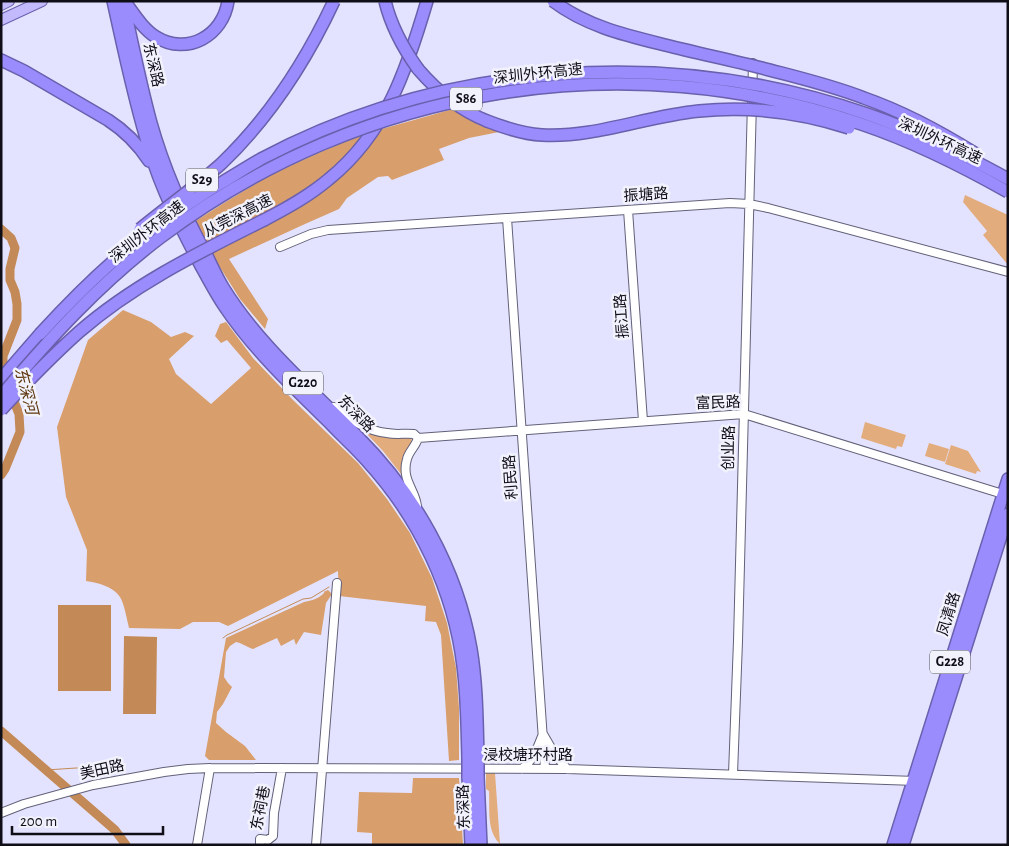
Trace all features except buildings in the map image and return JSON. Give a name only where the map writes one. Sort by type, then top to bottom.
[{"type":"highway","points":[[119,2],[158,38],[178,44],[196,42],[216,30],[225,16],[228,1]]},
{"type":"highway","name":"S29","points":[[40,334],[57,305],[81,281],[146,224],[213,170],[244,139],[272,106],[298,70],[334,1]]},
{"type":"highway","points":[[385,1],[396,33],[406,51],[418,69],[433,85],[450,101],[468,112],[487,122],[509,129],[540,135],[563,135],[594,131],[692,112],[730,109],[769,111],[845,126],[968,170]]},
{"type":"highway","name":"从莞深高速","points":[[1,410],[64,346],[92,321],[117,303],[204,250],[293,204],[325,182],[346,164],[368,138],[387,109],[401,81],[427,1]]},
{"type":"highway","points":[[553,1],[575,16],[607,29],[813,81],[869,99],[937,131],[1008,173]]},
{"type":"highway","name":"东深路","points":[[119,2],[139,114],[160,178],[189,244],[228,311],[250,340],[377,472],[402,505],[423,540],[444,588],[459,638],[473,757]]},
{"type":"highway","name":"东深路","points":[[119,2],[148,112],[163,160],[178,198],[224,288],[249,323],[277,356],[376,455],[418,511],[449,572],[467,630],[475,676],[471,845]]},
{"type":"highway","points":[[1,60],[24,71],[118,126],[135,142],[160,178]]},
{"type":"highway","name":"深圳外环高速","points":[[1,379],[40,334],[89,283],[142,237],[200,196],[261,160],[317,134],[374,112],[442,93],[511,80],[571,73],[631,72],[708,78],[769,87],[819,99],[884,120],[948,147],[1008,179]]},
{"type":"highway","name":"深圳外环高速","points":[[1,396],[54,335],[86,302],[144,250],[188,218],[253,177],[344,135],[373,124],[470,98],[518,90],[582,84],[647,84],[719,90],[751,95],[790,103],[852,120],[911,143],[968,170],[1008,192]]},
{"type":"highway","name":"凤清路","points":[[903,845],[918,781],[1005,495],[1008,479]]},
{"type":"highway","name":"凤清路","points":[[893,845],[918,781],[1008,514]]},
{"type":"highway","name":"东深路","points":[[473,777],[481,845]]},
{"type":"main road","points":[[1,5],[9,1]]},
{"type":"main road","points":[[1,20],[42,1]]},
{"type":"street","name":"创业路","points":[[733,774],[753,63]]},
{"type":"street","name":"振塘路","points":[[280,246],[311,234],[328,230],[730,203],[768,208],[1008,272]]},
{"type":"street","name":"振江路","points":[[628,210],[643,421]]},
{"type":"street","name":"利民路","points":[[507,218],[545,769]]},
{"type":"street","name":"富民路","points":[[318,397],[366,428],[386,434],[414,434],[418,438],[744,414],[1005,495]]},
{"type":"street","points":[[418,438],[407,458],[405,468],[407,482],[417,501],[418,511]]},
{"type":"street","points":[[316,845],[337,583]]},
{"type":"street","name":"利民路","points":[[522,768],[533,758],[543,734]]},
{"type":"street","name":"利民路","points":[[543,734],[554,753],[567,769]]},
{"type":"street","points":[[197,845],[210,768]]},
{"type":"street","name":"浸校塘环村路","points":[[210,768],[522,768],[918,781]]},
{"type":"street","name":"美田路","points":[[1,813],[11,808],[93,785],[164,772],[210,768]]},
{"type":"street","name":"东祠巷","points":[[260,845],[260,839],[268,840],[272,836],[282,768]]},
{"type":"shaded area","points":[[453,109],[499,132],[469,138],[439,149],[444,160],[392,180],[388,176],[378,177],[347,198],[339,209],[229,259],[268,319],[265,329],[240,299],[211,253],[267,225],[318,195],[341,177],[362,155],[382,129]]},
{"type":"shaded area","points":[[361,136],[363,138],[330,173],[291,201],[206,244],[194,222],[273,174]]},
{"type":"shaded area","points":[[965,195],[1008,215],[1008,265],[983,235],[987,231],[963,202]]},
{"type":"shaded area","points":[[123,310],[151,322],[171,337],[185,332],[194,336],[169,359],[176,374],[211,404],[251,368],[227,340],[221,343],[215,336],[220,324],[226,322],[253,358],[358,463],[387,499],[410,533],[432,578],[447,623],[456,668],[459,708],[459,760],[449,761],[441,635],[436,622],[425,621],[426,606],[339,596],[338,571],[228,626],[219,622],[193,622],[180,629],[129,628],[123,603],[117,593],[105,586],[86,581],[87,550],[66,497],[57,427],[88,340]]},
{"type":"shaded area","points":[[865,422],[906,435],[902,447],[897,446],[896,449],[861,438]]},
{"type":"shaded area","points":[[362,429],[411,437],[412,443],[404,457],[401,474],[383,451]]},
{"type":"shaded area","points":[[929,443],[949,449],[945,462],[925,456]]},
{"type":"shaded area","points":[[951,445],[968,451],[981,472],[977,471],[976,474],[945,464]]},
{"type":"shaded area","points":[[328,590],[332,594],[326,603],[321,635],[304,632],[296,645],[294,639],[281,646],[277,638],[253,649],[236,642],[230,646],[226,652],[224,677],[232,687],[217,712],[216,723],[245,746],[256,760],[209,760],[205,756],[226,638],[304,602],[316,599]]},
{"type":"shaded area","points":[[58,605],[111,605],[111,691],[58,691]]},
{"type":"shaded area","points":[[124,636],[157,637],[156,714],[123,714]]},
{"type":"shaded area","points":[[486,773],[495,773],[500,844],[491,826],[489,791],[486,789]]},
{"type":"shaded area","points":[[413,778],[459,778],[463,845],[372,845],[372,833],[357,832],[359,792],[412,793]]},
{"type":"waterway","name":"东深河","points":[[1,229],[11,238],[15,248],[10,269],[10,280],[17,304],[17,320],[3,356],[5,379]]},
{"type":"waterway","name":"东深河","points":[[1,475],[20,432],[19,414],[11,394]]},
{"type":"waterway","points":[[223,638],[303,599],[311,598],[329,587]]},
{"type":"waterway","name":"东深河","points":[[1,731],[115,830],[126,845]]},
{"type":"waterway","points":[[46,770],[118,768]]}]
